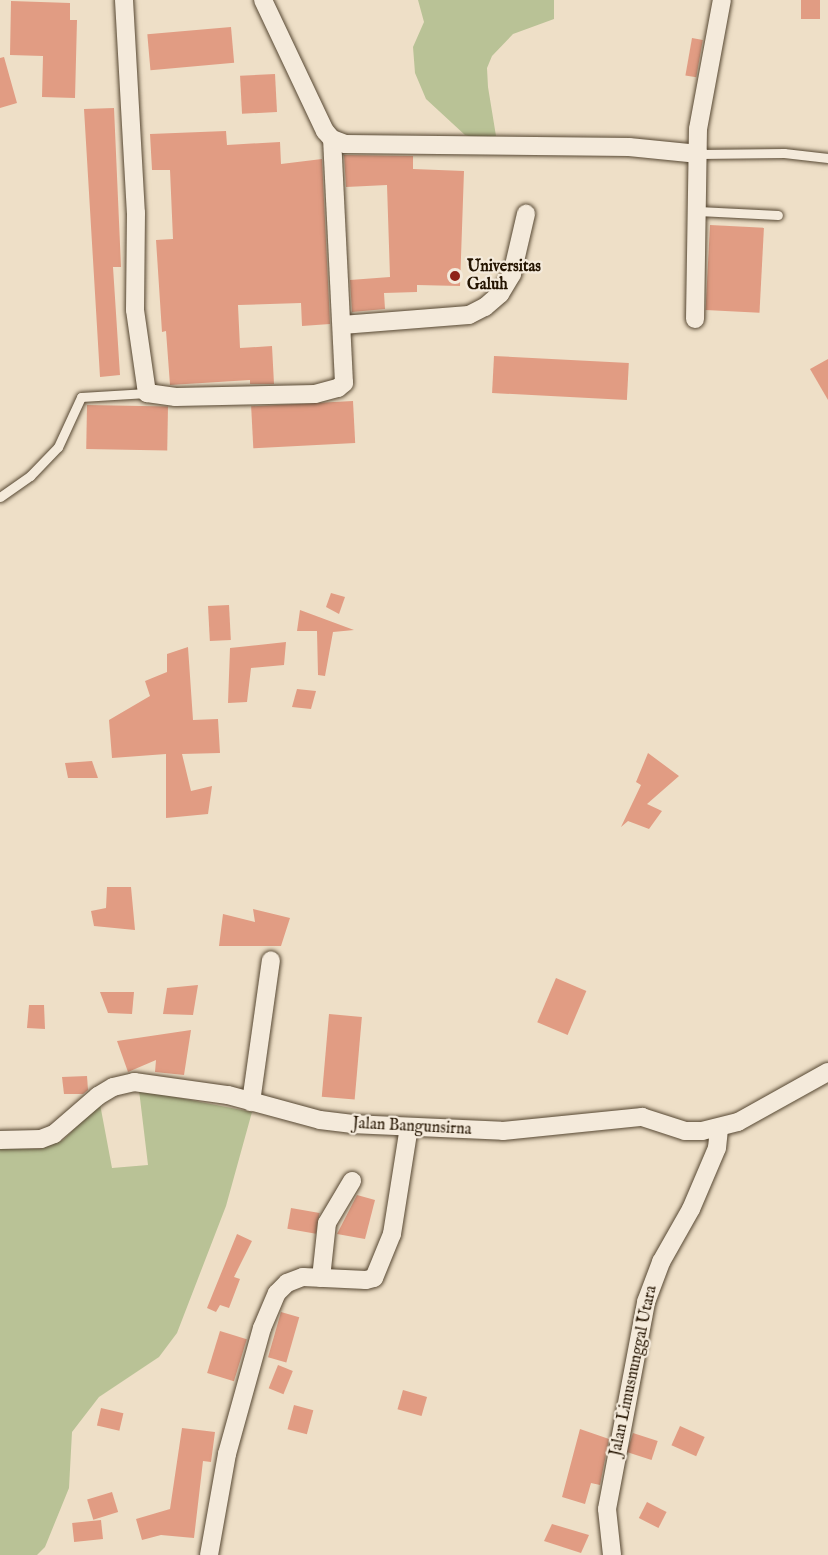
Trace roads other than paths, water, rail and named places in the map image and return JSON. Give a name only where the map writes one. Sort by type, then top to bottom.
[{"type":"street","points":[[124,0],[135,202],[135,309],[147,393],[176,397],[315,394],[338,388],[344,383],[332,140],[263,0]]},
{"type":"street","points":[[695,319],[700,114],[722,0]]},
{"type":"street","points":[[332,140],[345,144],[629,147],[699,154]]},
{"type":"street","points":[[342,325],[469,315],[485,307],[500,294],[512,274],[526,214]]},
{"type":"street","points":[[251,1102],[271,960]]},
{"type":"street","name":"Jalan Bangunsirna","points":[[0,1140],[41,1139],[54,1134],[98,1096],[113,1087],[134,1082],[158,1083],[251,1102],[320,1120],[409,1127],[534,1130],[642,1117],[685,1131],[719,1129],[828,1072]]},
{"type":"street","points":[[209,1555],[227,1454],[262,1328],[282,1287],[298,1278],[366,1281],[376,1274],[392,1234],[409,1127]]},
{"type":"street","name":"Jalan Limusnunggal Utara","points":[[612,1555],[607,1509],[646,1302],[661,1262],[691,1209],[717,1148],[719,1129]]},
{"type":"street","points":[[321,1278],[327,1223],[352,1181]]},
{"type":"lane","points":[[699,154],[784,153],[828,158]]},
{"type":"lane","points":[[698,211],[778,215]]},
{"type":"lane","points":[[0,497],[30,476],[58,447],[81,397],[147,393]]},
{"type":"place","name":"Universitas Galuh","points":[[455,276]]}]
